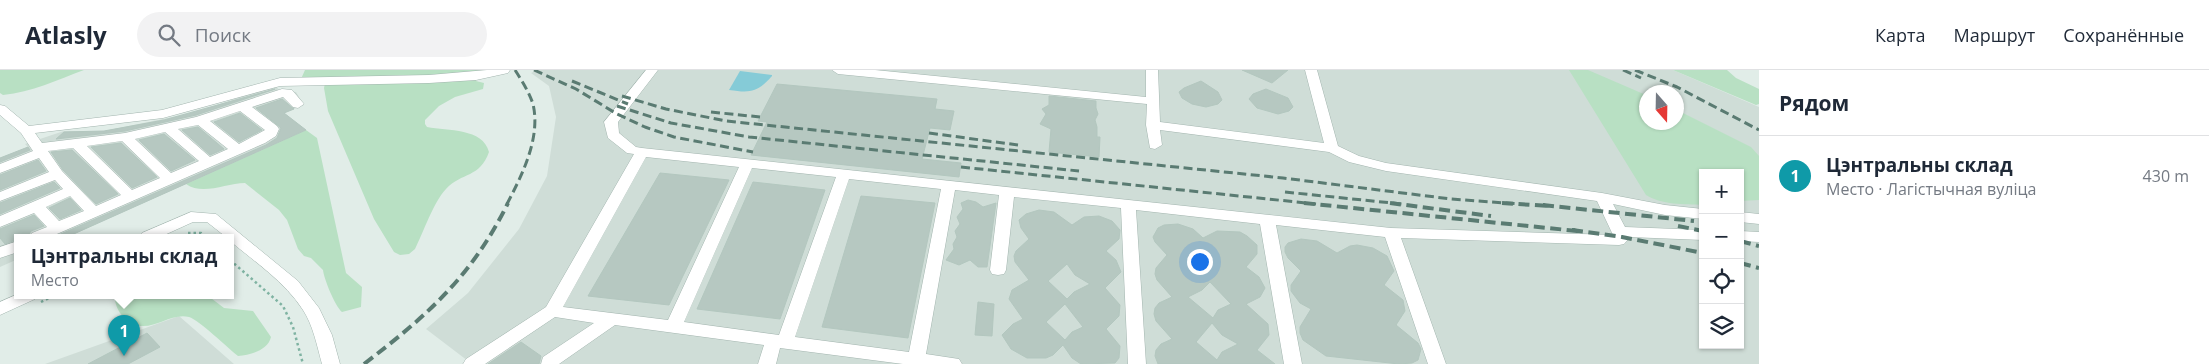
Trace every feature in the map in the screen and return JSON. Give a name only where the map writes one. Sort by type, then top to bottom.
[{"type":"street","points":[[26,130],[163,114],[280,82],[429,80],[476,76],[504,70]]},
{"type":"street","points":[[652,70],[611,122],[613,135],[632,150],[642,152],[1391,233],[1611,241],[1622,237],[1602,197]]},
{"type":"street","points":[[838,70],[1153,101]]},
{"type":"street","points":[[1152,70],[1154,145]]},
{"type":"street","points":[[1311,70],[1332,148]]},
{"type":"street","points":[[17,190],[0,170],[39,151],[169,128],[200,120],[282,93],[288,93],[298,104]]},
{"type":"street","points":[[44,234],[267,136],[272,130],[242,106]]},
{"type":"street","points":[[0,109],[26,130],[57,174],[94,212]]},
{"type":"street","points":[[200,120],[237,149]]},
{"type":"street","points":[[1153,125],[1332,148],[1354,159],[1386,167],[1602,197],[1664,210],[1699,214]]},
{"type":"street","points":[[169,128],[208,162]]},
{"type":"street","points":[[125,137],[169,179]]},
{"type":"street","points":[[76,143],[130,196]]},
{"type":"street","points":[[472,364],[552,311],[642,152]]},
{"type":"street","points":[[673,327],[747,164]]},
{"type":"street","points":[[0,197],[57,174]]},
{"type":"street","points":[[767,364],[780,341],[844,174]]},
{"type":"street","points":[[916,359],[949,185]]},
{"type":"street","points":[[0,222],[72,190]]},
{"type":"street","points":[[998,270],[1007,192]]},
{"type":"street","points":[[1128,204],[1137,364]]},
{"type":"street","points":[[36,206],[57,228]]},
{"type":"street","points":[[154,234],[191,217],[211,217],[231,234]]},
{"type":"street","points":[[1744,217],[1759,219]]},
{"type":"street","points":[[1267,219],[1293,364]]},
{"type":"street","points":[[1620,232],[1699,235]]},
{"type":"street","points":[[1391,233],[1437,364]]},
{"type":"street","points":[[1744,236],[1759,237]]},
{"type":"street","points":[[234,237],[297,290],[311,308],[323,335],[331,364]]},
{"type":"street","points":[[0,253],[14,248]]},
{"type":"street","points":[[0,309],[21,299]]},
{"type":"street","points":[[552,311],[952,364]]},
{"type":"street","points":[[550,362],[612,319]]},
{"type":"path","points":[[184,233],[202,234]]},
{"type":"path","points":[[234,264],[282,306],[293,327],[303,364]]},
{"type":"shaded area","points":[[537,70],[1673,70],[1759,107],[1759,364],[472,364],[426,329],[468,293],[519,229],[547,176],[556,117],[549,86],[531,73]]},
{"type":"shaded area","points":[[275,85],[279,90],[296,92],[304,105],[284,113],[306,130],[74,234],[14,234],[14,261],[0,267],[0,158],[28,147],[25,144],[64,131],[104,131],[197,112]]},
{"type":"shaded area","points":[[179,316],[234,364],[45,364]]},
{"type":"green space","points":[[0,70],[84,70],[54,82],[3,95],[0,93]]},
{"type":"green space","points":[[305,70],[489,70],[475,74],[476,81],[484,83],[483,89],[455,97],[439,106],[425,120],[427,127],[464,132],[480,139],[489,152],[476,171],[452,184],[441,195],[415,249],[409,254],[400,255],[394,252],[374,219],[328,111],[324,88],[326,78],[301,79]]},
{"type":"green space","points":[[1569,70],[1588,70],[1639,92],[1639,130],[1684,130],[1684,114],[1751,147],[1759,156],[1759,200],[1744,201],[1744,169],[1699,169],[1699,205],[1659,201],[1646,195]]},
{"type":"green space","points":[[1673,70],[1727,70],[1736,78],[1759,89],[1759,104],[1756,105]]},
{"type":"green space","points":[[306,130],[317,138],[346,273],[362,287],[361,307],[342,312],[330,292],[323,270],[311,258],[304,256],[298,249],[287,220],[279,210],[245,183],[207,189],[200,189],[186,184]]},
{"type":"green space","points":[[115,299],[212,299],[224,308],[253,311],[271,337],[263,348],[253,353],[238,356],[194,319],[180,316],[146,326],[138,325],[129,322],[120,313]]},
{"type":"water","points":[[740,71],[772,76],[757,89],[748,91],[729,90]]},
{"type":"building","points":[[1242,70],[1288,70],[1272,83]]},
{"type":"building","points":[[1201,81],[1218,92],[1222,100],[1218,104],[1206,107],[1192,104],[1182,98],[1179,92]]},
{"type":"building","points":[[777,84],[937,99],[935,109],[954,111],[950,130],[930,128],[922,159],[961,163],[959,177],[751,155],[767,122],[758,121]]},
{"type":"building","points":[[275,89],[196,115],[125,131],[56,139],[64,132],[104,131],[164,120]]},
{"type":"building","points":[[1266,89],[1288,98],[1293,107],[1289,111],[1278,114],[1257,108],[1249,99],[1253,94]]},
{"type":"building","points":[[1049,96],[1096,101],[1098,114],[1095,120],[1097,137],[1100,137],[1099,157],[1049,152],[1051,129],[1040,124],[1046,114],[1042,109],[1049,105]]},
{"type":"building","points":[[282,99],[294,109],[284,113],[306,130],[74,234],[61,234],[266,145],[277,138],[281,128],[256,108]]},
{"type":"building","points":[[240,113],[262,130],[239,142],[214,122]]},
{"type":"building","points":[[198,127],[224,149],[210,155],[182,130]]},
{"type":"building","points":[[164,134],[195,160],[171,171],[139,140]]},
{"type":"building","points":[[121,143],[157,177],[132,188],[91,147]]},
{"type":"building","points":[[28,147],[30,150],[0,162],[0,158]]},
{"type":"building","points":[[72,150],[118,194],[96,204],[63,170],[51,152]]},
{"type":"building","points":[[38,160],[46,171],[0,190],[0,175]]},
{"type":"building","points":[[660,173],[729,180],[669,305],[588,296]]},
{"type":"building","points":[[54,182],[60,188],[0,214],[0,203]]},
{"type":"building","points":[[753,182],[825,190],[780,319],[697,309]]},
{"type":"building","points":[[861,196],[935,203],[908,338],[822,327]]},
{"type":"building","points":[[70,198],[81,210],[60,219],[49,208]]},
{"type":"building","points":[[968,200],[976,202],[983,207],[996,203],[987,267],[978,267],[970,260],[959,265],[946,260],[954,249],[953,244],[957,237],[955,231],[960,224],[957,217],[963,209],[961,203]]},
{"type":"building","points":[[1039,210],[1054,212],[1072,225],[1084,217],[1099,216],[1112,221],[1120,230],[1119,239],[1106,251],[1116,260],[1121,272],[1105,288],[1120,305],[1119,316],[1106,329],[1120,346],[1119,358],[1115,363],[1081,364],[1072,358],[1063,345],[1053,355],[1046,358],[1027,358],[1011,349],[1002,335],[1013,324],[1023,319],[1009,299],[1012,290],[1029,280],[1015,262],[1014,256],[1016,251],[1029,239],[1021,228],[1019,220],[1026,214]],"holes":[[[1067,264],[1075,275],[1090,284],[1074,292],[1067,299],[1048,281]],[[1065,304],[1083,327],[1072,332],[1065,340],[1046,322]]]},
{"type":"building","points":[[34,215],[44,226],[31,231],[29,234],[14,234],[14,241],[5,244],[0,238],[0,229]]},
{"type":"building","points":[[1178,224],[1193,229],[1203,238],[1217,231],[1240,232],[1257,245],[1257,254],[1246,267],[1259,277],[1265,288],[1260,297],[1246,304],[1268,324],[1269,335],[1257,350],[1275,364],[1158,364],[1155,356],[1156,350],[1161,344],[1172,339],[1156,321],[1154,314],[1155,308],[1159,303],[1172,297],[1157,280],[1155,274],[1156,268],[1167,255],[1153,237],[1158,228],[1164,225]],"holes":[[[1210,282],[1231,304],[1218,310],[1213,318],[1188,297],[1202,290]],[[1212,323],[1222,335],[1238,344],[1222,352],[1217,360],[1196,342]]]},
{"type":"building","points":[[1301,239],[1317,241],[1337,253],[1350,246],[1357,245],[1373,248],[1387,256],[1394,271],[1384,285],[1403,300],[1405,311],[1396,325],[1418,343],[1421,349],[1418,360],[1412,363],[1399,364],[1326,356],[1303,340],[1300,327],[1311,309],[1300,303],[1291,291],[1291,285],[1301,271],[1288,258],[1285,252],[1285,247],[1288,243]]},
{"type":"building","points":[[978,302],[994,304],[992,336],[975,335]]},
{"type":"building","points":[[147,333],[160,347],[128,364],[88,364]]},
{"type":"building","points":[[521,342],[541,356],[539,364],[488,364]]},
{"type":"railway","points":[[507,204],[529,156],[535,117],[533,104],[515,70]]},
{"type":"railway","points":[[534,70],[576,89],[617,114],[645,127],[674,137],[753,152]]},
{"type":"railway","points":[[1623,70],[1641,78]]},
{"type":"railway","points":[[1635,70],[1677,87],[1759,130]]},
{"type":"railway","points":[[572,81],[628,104]]},
{"type":"railway","points":[[622,96],[666,109],[726,121],[1283,178],[1451,199],[1520,204]]},
{"type":"railway","points":[[617,106],[671,123],[749,137],[1079,171]]},
{"type":"railway","points":[[711,112],[760,117]]},
{"type":"railway","points":[[929,133],[1018,145]]},
{"type":"railway","points":[[961,167],[1316,204]]},
{"type":"railway","points":[[1285,192],[1402,204]]},
{"type":"railway","points":[[364,364],[428,311],[446,293],[479,252],[508,203]]},
{"type":"railway","points":[[1304,203],[1577,231]]},
{"type":"railway","points":[[1390,203],[1491,216]]},
{"type":"railway","points":[[1502,203],[1549,206]]},
{"type":"railway","points":[[1543,205],[1694,221]]},
{"type":"railway","points":[[1678,226],[1699,230]]},
{"type":"railway","points":[[1572,230],[1622,237],[1699,252]]},
{"type":"railway","points":[[1744,242],[1759,246]]},
{"type":"railway","points":[[1744,264],[1759,268]]},
{"type":"place","name":"Цэнтральны склад","points":[[124,356]]}]
